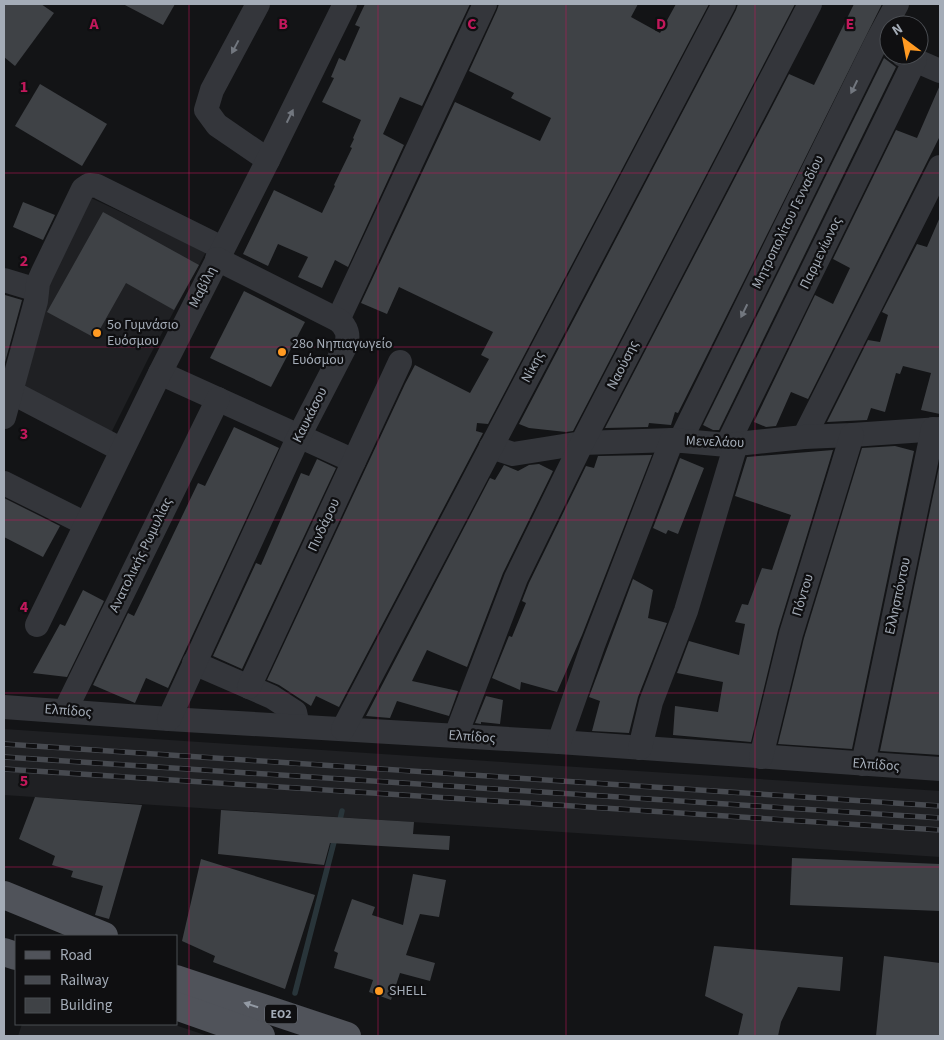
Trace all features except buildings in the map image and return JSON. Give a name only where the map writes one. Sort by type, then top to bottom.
[{"type":"main road","points":[[4,895],[102,935]]},
{"type":"main road","points":[[4,913],[58,935]]},
{"type":"main road","points":[[178,968],[215,993]]},
{"type":"main road","name":"ΕΟ2","points":[[178,980],[347,1036]]},
{"type":"main road","name":"ΕΟ2","points":[[178,1007],[261,1036]]},
{"type":"main road","points":[[178,1012],[206,1018]]},
{"type":"street","points":[[258,4],[212,90],[206,110],[217,125],[268,160]]},
{"type":"street","name":"Μαβίλη","points":[[37,625],[160,373],[345,4]]},
{"type":"street","points":[[4,417],[9,385],[45,266],[79,195],[86,187],[92,184],[109,191],[338,320],[485,4]]},
{"type":"street","name":"Νίκης","points":[[343,730],[724,4]]},
{"type":"street","name":"Ναούσης","points":[[456,736],[516,578],[582,442],[810,4]]},
{"type":"street","name":"Μητροπολίτου Γενναδίου","points":[[559,742],[593,645],[676,441],[879,52]]},
{"type":"street","name":"Παρμενίωνος","points":[[640,748],[651,702],[686,611],[731,445],[906,65]]},
{"type":"street","points":[[926,65],[940,71]]},
{"type":"street","points":[[804,437],[940,166]]},
{"type":"street","points":[[4,280],[37,290]]},
{"type":"street","name":"Καυκάσου","points":[[169,719],[299,436],[346,343],[348,336],[346,327],[338,320]]},
{"type":"street","name":"Πινδάρου","points":[[249,687],[400,362]]},
{"type":"street","points":[[160,373],[354,461]]},
{"type":"street","points":[[9,385],[122,450]]},
{"type":"street","name":"Ανατολικής Ρωμυλίας","points":[[65,711],[218,399]]},
{"type":"street","name":"Μενελάου","points":[[491,448],[512,454],[582,442],[676,441],[731,445],[804,437],[937,429]]},
{"type":"street","name":"Ελλησπόντου","points":[[863,764],[937,429]]},
{"type":"street","name":"Πόντου","points":[[761,757],[791,634],[852,435]]},
{"type":"street","points":[[4,483],[86,524]]},
{"type":"street","points":[[194,663],[272,697],[295,712],[298,726]]},
{"type":"street","name":"Ελπίδος","points":[[4,707],[343,730],[559,742],[940,769]]},
{"type":"shaded area","name":"5ο Γυμνάσιο Ευόσμου","points":[[89,197],[206,252],[149,357],[110,435],[19,389],[44,296]]},
{"type":"shaded area","points":[[4,729],[940,791],[940,857],[4,795]]},
{"type":"shaded area","points":[[22,1025],[175,1025],[208,1036],[18,1036]]},
{"type":"waterway","points":[[339,824],[342,811]]},
{"type":"waterway","points":[[295,993],[335,838]]},
{"type":"railway","points":[[4,744],[940,806]]},
{"type":"railway","points":[[4,757],[940,818]]},
{"type":"railway","points":[[4,769],[940,830]]},
{"type":"place","name":"5ο Γυμνάσιο Ευόσμου","points":[[97,333]]},
{"type":"place","name":"28ο Νηπιαγωγείο Ευόσμου","points":[[282,352]]},
{"type":"place","name":"SHELL","points":[[379,991]]}]
